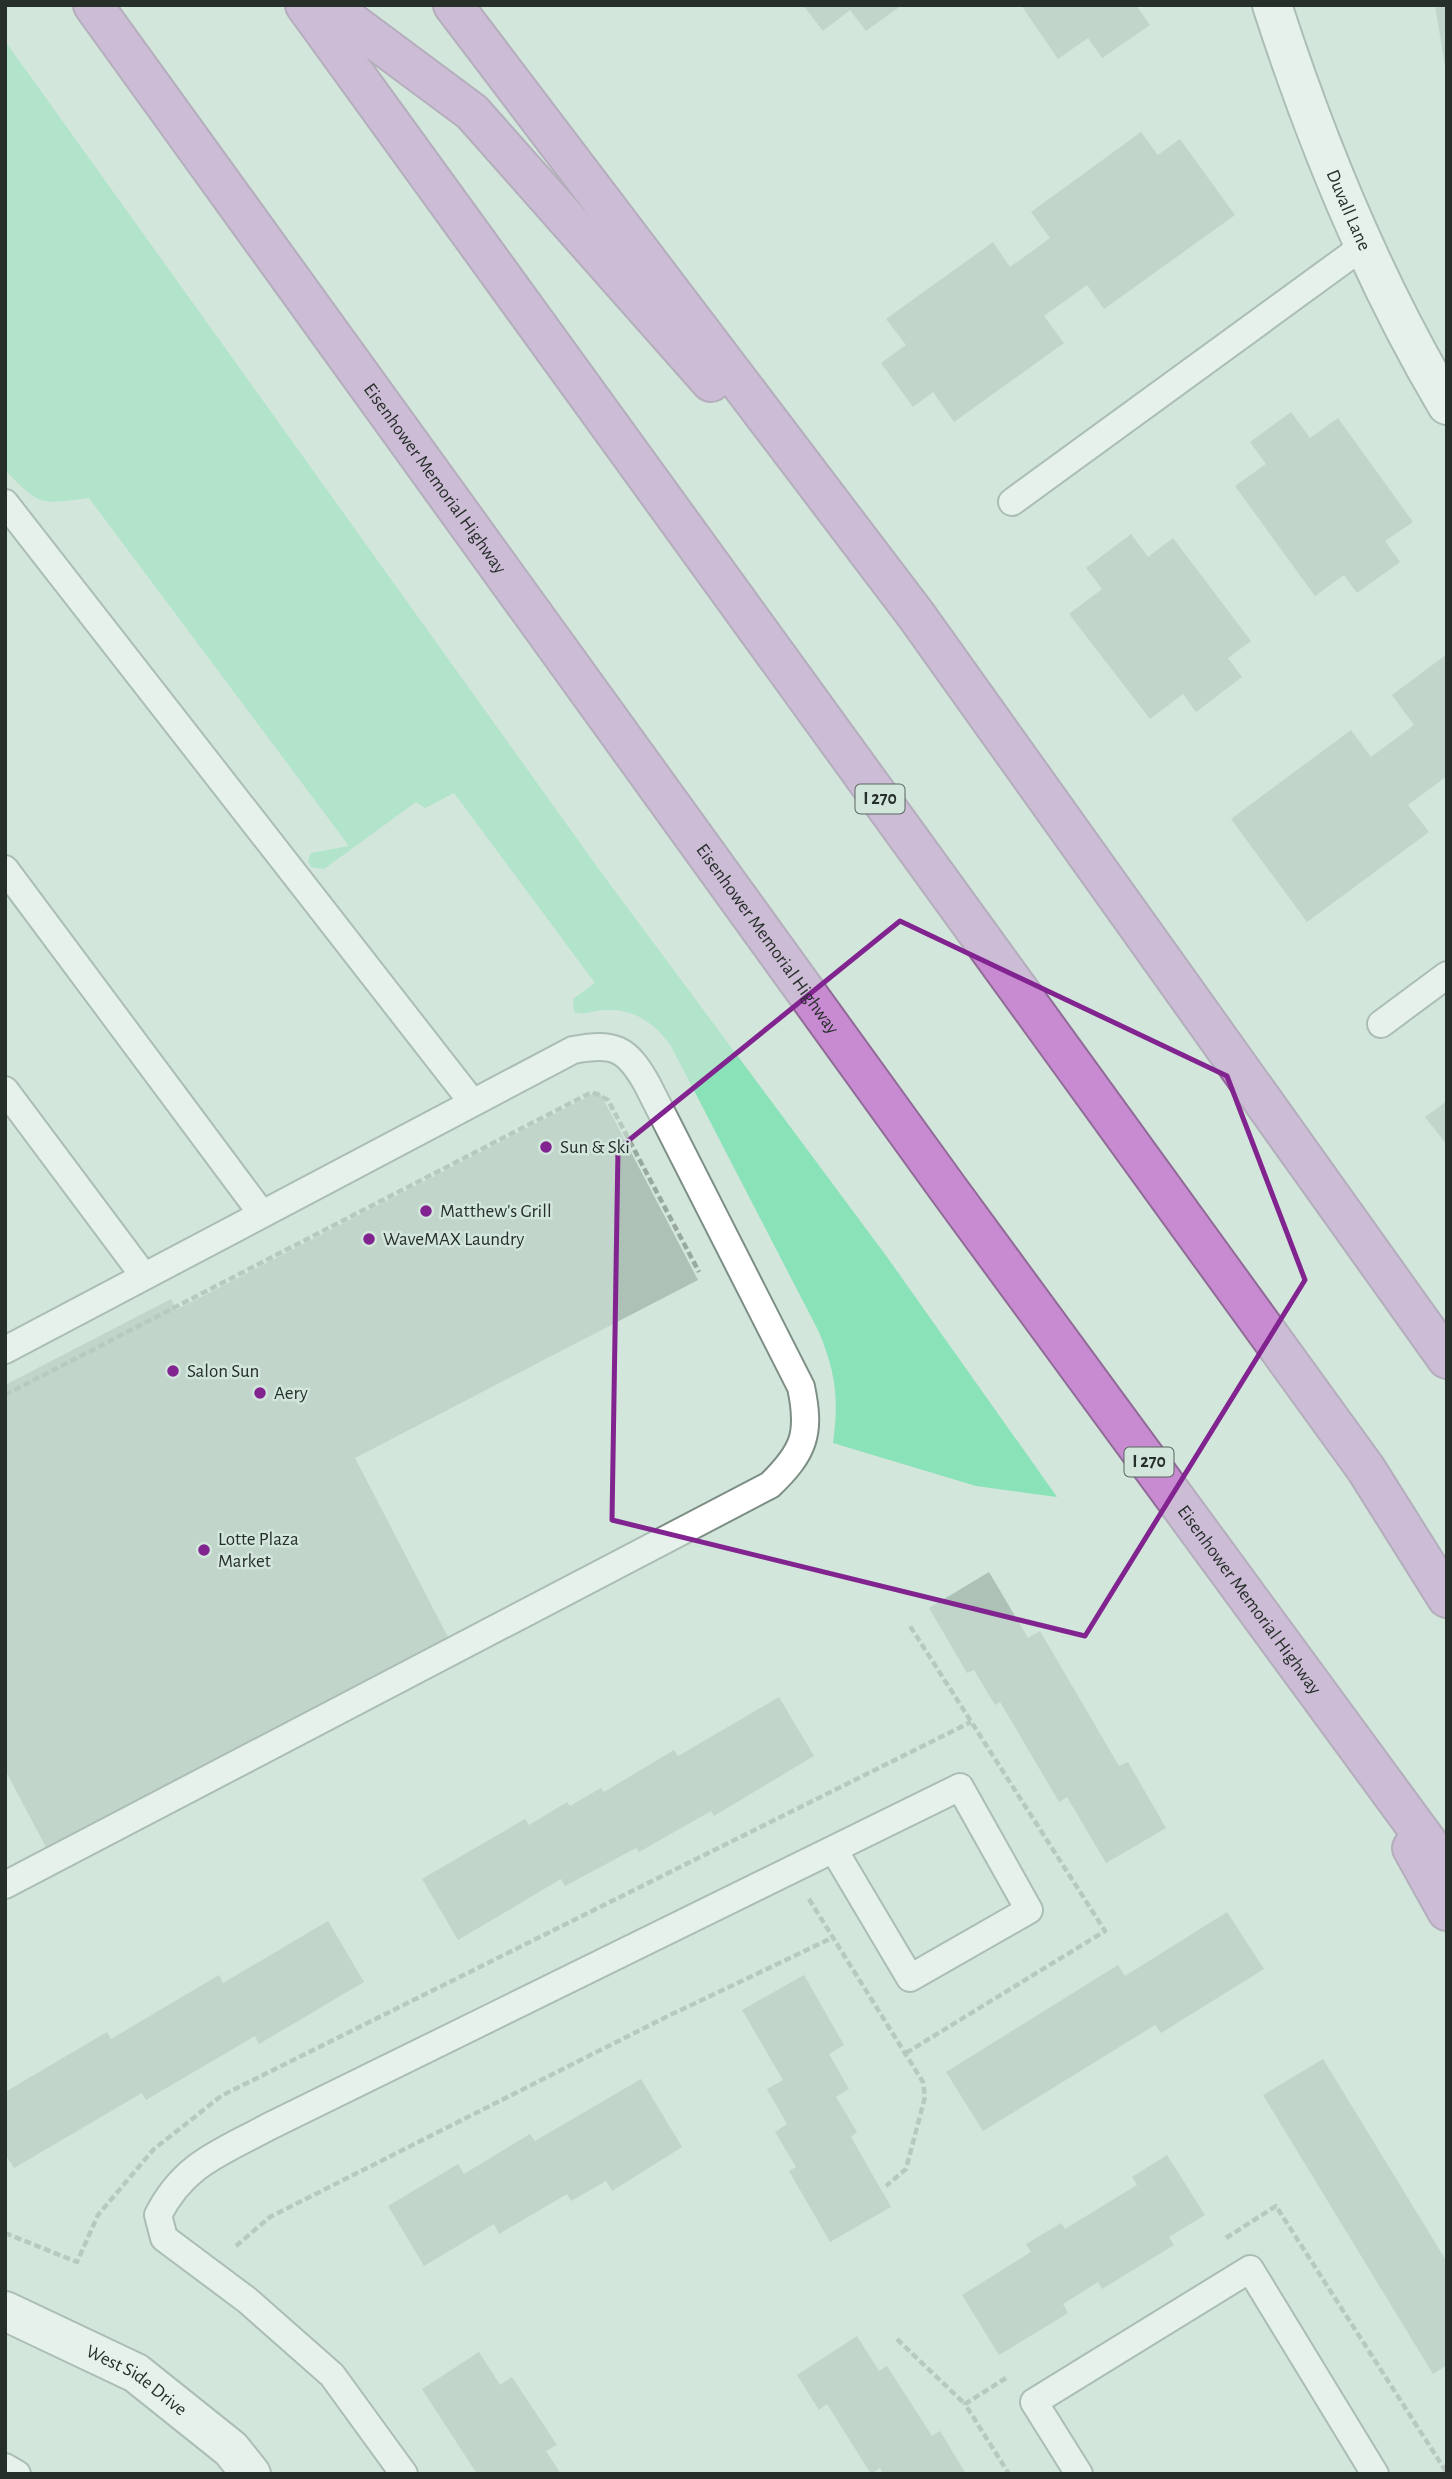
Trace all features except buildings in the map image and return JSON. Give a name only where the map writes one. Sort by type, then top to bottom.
[{"type":"highway","name":"Eisenhower Memorial Highway","points":[[93,5],[949,1190],[1447,1869]]},
{"type":"highway","name":"I 270","points":[[305,5],[1366,1469],[1447,1598]]},
{"type":"highway","points":[[328,5],[472,112],[916,615]]},
{"type":"highway","points":[[453,5],[916,615],[1447,1359]]},
{"type":"highway","points":[[1348,1733],[1447,1911]]},
{"type":"street","name":"Duvall Lane","points":[[1272,5],[1362,247],[1410,343],[1447,405]]},
{"type":"street","name":"West Side Drive","points":[[5,2311],[136,2373],[231,2449],[250,2474]]},
{"type":"lane","points":[[1012,502],[1362,247]]},
{"type":"lane","points":[[5,503],[473,1103]]},
{"type":"lane","points":[[5,869],[262,1214]]},
{"type":"lane","points":[[1381,1024],[1447,975]]},
{"type":"lane","points":[[5,1350],[573,1050],[604,1046],[617,1048],[637,1066],[801,1387],[806,1411],[804,1441],[793,1463],[770,1485],[5,1885]]},
{"type":"lane","points":[[5,1090],[144,1276]]},
{"type":"lane","points":[[404,2474],[332,2375],[247,2300],[164,2238],[158,2215],[172,2188],[193,2168],[268,2127],[960,1787],[1029,1910],[909,1978],[834,1850]]},
{"type":"lane","points":[[1079,2474],[1034,2402],[1250,2269],[1375,2474]]},
{"type":"lane","points":[[5,2467],[17,2474]]},
{"type":"path","points":[[5,1395],[592,1092],[608,1100],[699,1273]]},
{"type":"path","points":[[5,2233],[77,2262],[98,2215],[153,2150],[221,2096],[971,1722]]},
{"type":"path","points":[[793,1870],[923,2082],[925,2098],[906,2169],[886,2186]]},
{"type":"path","points":[[229,2252],[270,2217],[664,2018],[834,1937]]},
{"type":"path","points":[[897,2339],[965,2404]]},
{"type":"highlighted area","points":[[900,921],[1227,1076],[1305,1280],[1085,1636],[612,1520],[618,1149]]},
{"type":"green space","points":[[5,41],[603,875],[887,1257],[1057,1497],[976,1486],[833,1443],[835,1386],[819,1332],[664,1037],[648,1022],[629,1013],[618,1010],[582,1013],[574,1011],[573,999],[595,983],[454,793],[425,808],[416,802],[324,869],[311,867],[308,861],[311,853],[349,846],[89,498],[50,502],[42,500],[26,491],[5,470]]},
{"type":"place","name":"Sun & Ski","points":[[546,1147]]},
{"type":"place","name":"Matthew's Grill","points":[[426,1211]]},
{"type":"place","name":"WaveMAX Laundry","points":[[369,1239]]},
{"type":"place","name":"Salon Sun","points":[[173,1371]]},
{"type":"place","name":"Aery","points":[[260,1393]]},
{"type":"place","name":"Lotte Plaza Market","points":[[204,1550]]}]
